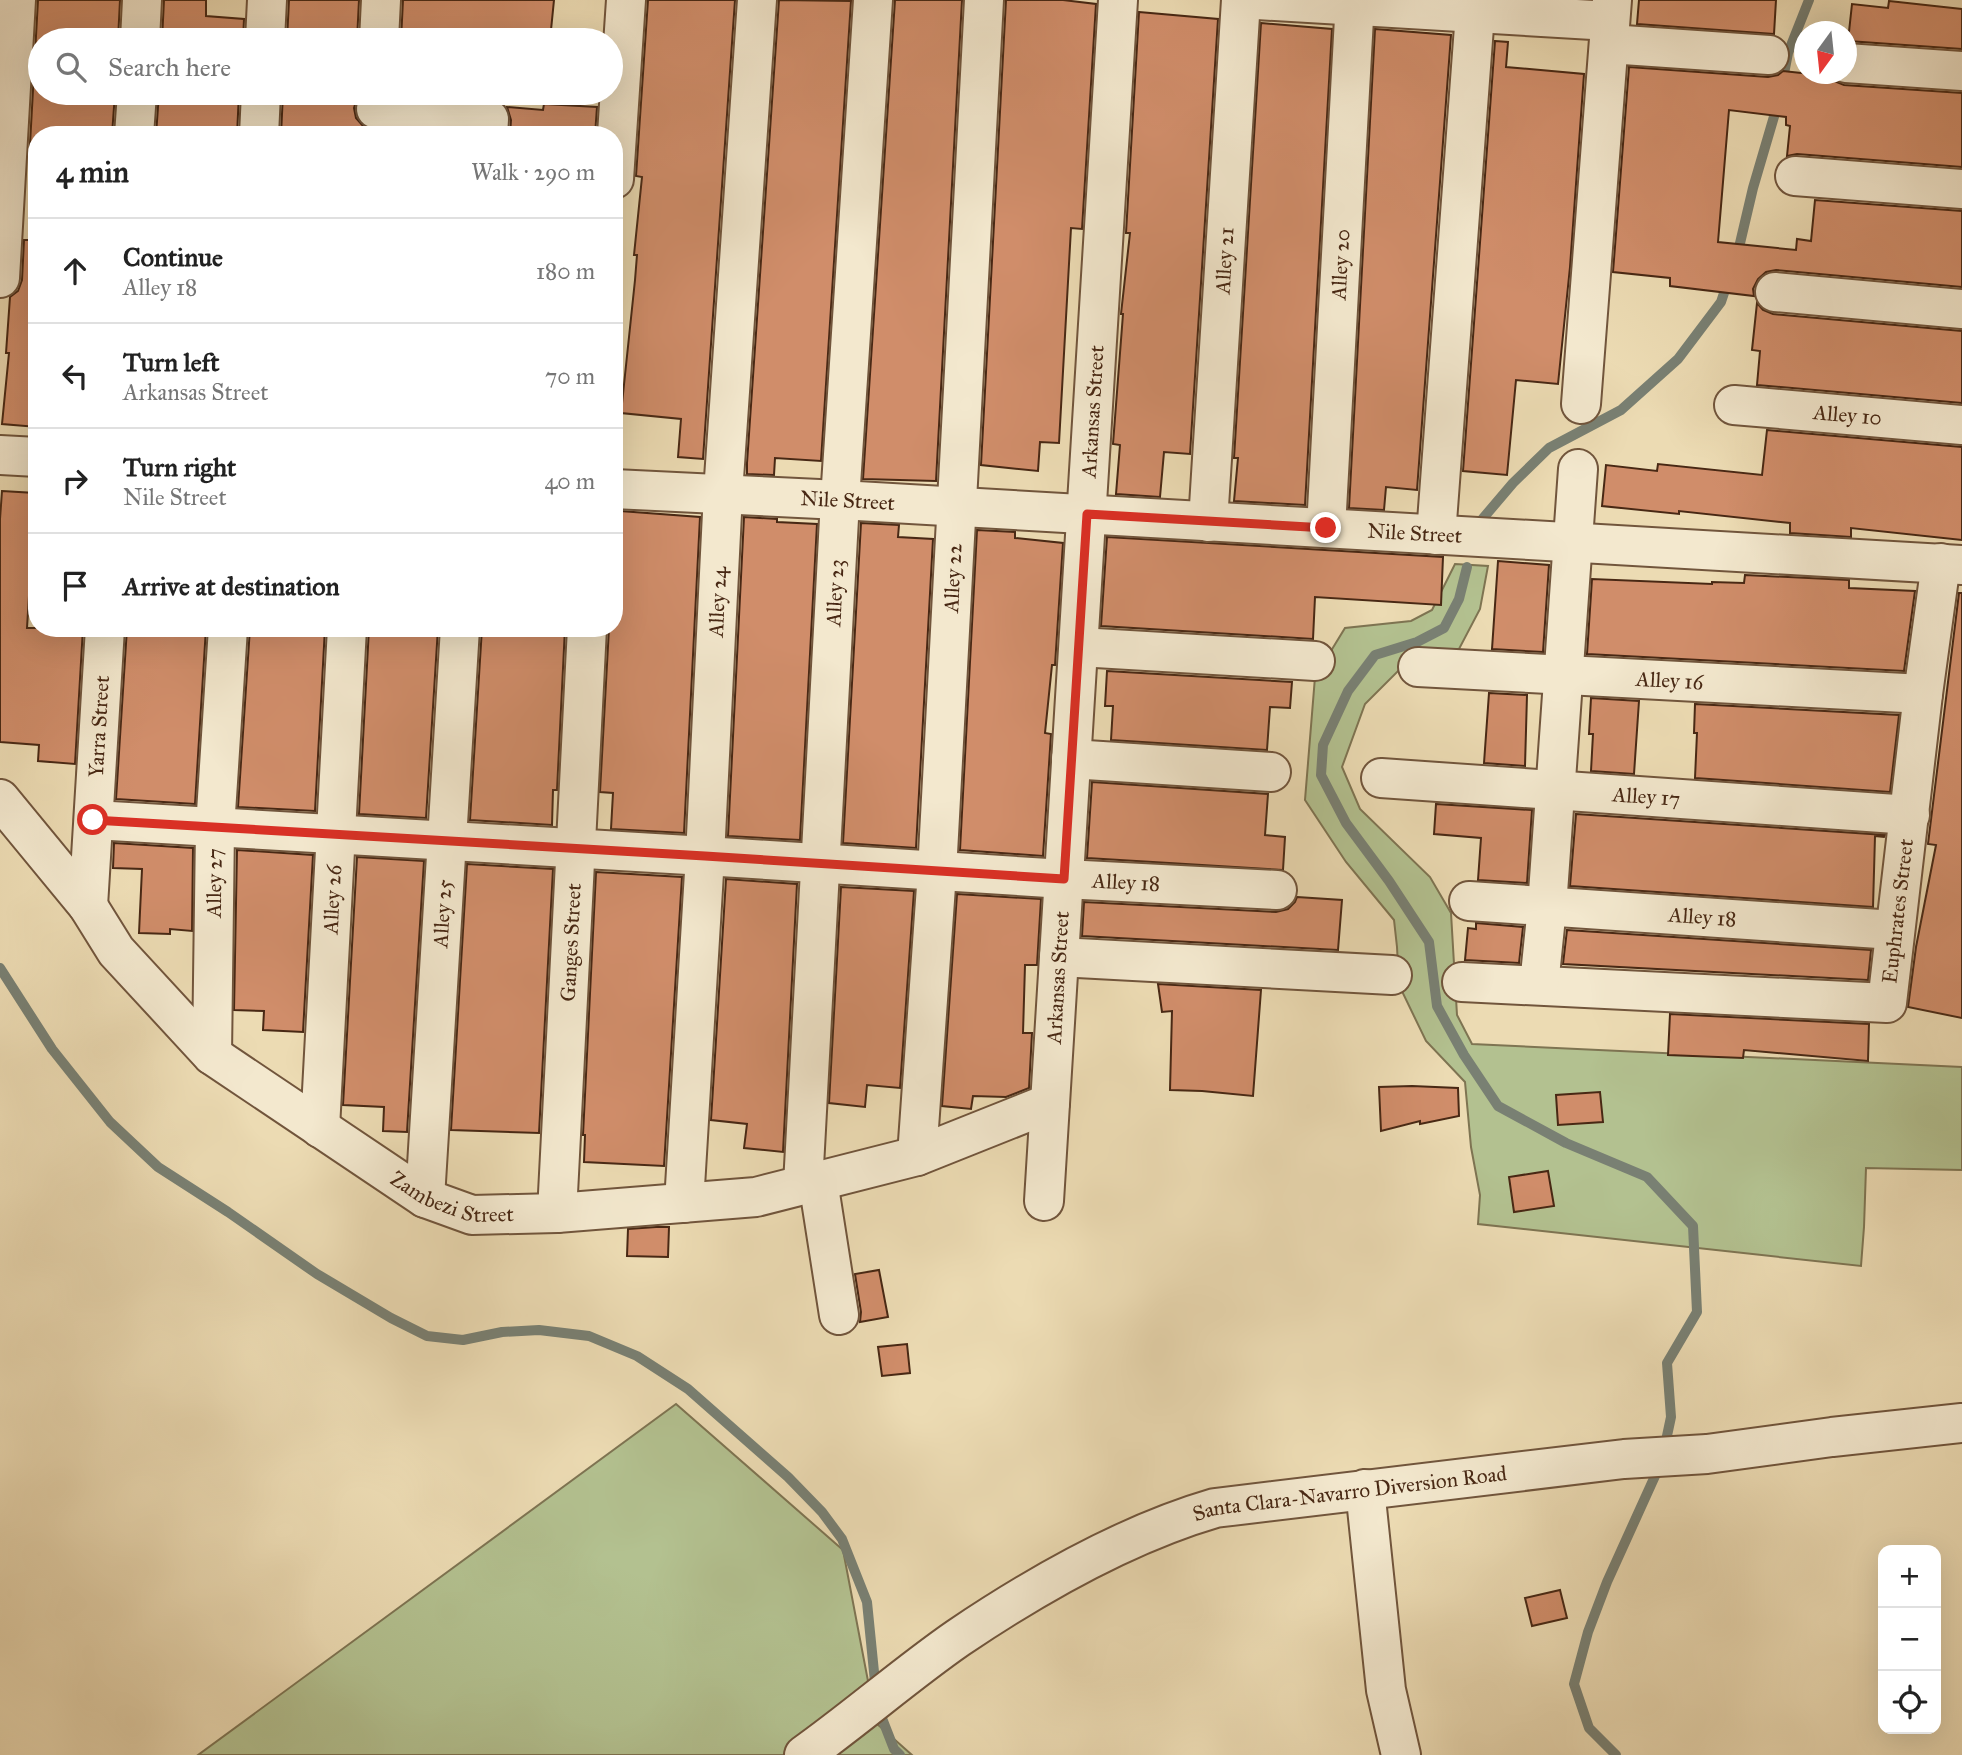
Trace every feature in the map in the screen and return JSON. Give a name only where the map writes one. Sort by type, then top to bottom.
[{"type":"street","points":[[0,278],[16,0]]},
{"type":"street","points":[[141,28],[142,0]]},
{"type":"street","points":[[266,28],[267,0]]},
{"type":"street","points":[[380,28],[382,0]]},
{"type":"street","points":[[623,45],[626,0]]},
{"type":"street","name":"Alley 24","points":[[684,1203],[723,493],[757,0]]},
{"type":"street","name":"Alley 23","points":[[839,1315],[810,1183],[821,864],[840,500],[873,0]]},
{"type":"street","name":"Alley 22","points":[[917,1156],[937,872],[984,0]]},
{"type":"street","name":"Arkansas Street","points":[[1044,1201],[1118,0]]},
{"type":"street","name":"Alley 21","points":[[1208,522],[1241,0]]},
{"type":"street","points":[[1257,0],[1476,6],[1611,22],[1769,55]]},
{"type":"street","name":"Alley 20","points":[[1326,528],[1355,3]]},
{"type":"street","points":[[1436,535],[1476,6]]},
{"type":"street","points":[[1581,404],[1611,22]]},
{"type":"street","points":[[1857,64],[1962,71]]},
{"type":"street","points":[[134,126],[135,105]]},
{"type":"street","points":[[259,126],[260,105]]},
{"type":"street","points":[[618,126],[619,105]]},
{"type":"street","points":[[375,112],[489,119],[489,126]]},
{"type":"street","points":[[1795,176],[1962,189]]},
{"type":"street","points":[[1774,292],[1962,309]]},
{"type":"street","name":"Alley 10","points":[[1734,405],[1962,425]]},
{"type":"street","points":[[0,456],[28,457]]},
{"type":"street","points":[[1539,985],[1578,469]]},
{"type":"street","name":"Nile Street","points":[[623,489],[1952,564]]},
{"type":"street","name":"Euphrates Street","points":[[1462,982],[1887,1003],[1923,694],[1952,564]]},
{"type":"street","name":"Yarra Street","points":[[88,906],[104,637]]},
{"type":"street","name":"Alley 27","points":[[212,1055],[215,828],[227,637]]},
{"type":"street","name":"Alley 26","points":[[320,1128],[346,637]]},
{"type":"street","name":"Alley 25","points":[[425,1198],[459,637]]},
{"type":"street","name":"Ganges Street","points":[[557,1213],[587,637]]},
{"type":"street","points":[[1079,647],[1315,661]]},
{"type":"street","name":"Alley 16","points":[[1418,667],[1923,694]]},
{"type":"street","points":[[1071,759],[1271,772]]},
{"type":"street","name":"Alley 17","points":[[1381,778],[1910,816]]},
{"type":"street","name":"Zambezi Street","points":[[0,799],[88,906],[116,951],[212,1055],[425,1198],[472,1215],[557,1213],[756,1197],[917,1156],[1050,1103]]},
{"type":"street","name":"Alley 18","points":[[93,820],[1277,890]]},
{"type":"street","name":"Alley 18","points":[[1469,901],[1894,930]]},
{"type":"street","points":[[1059,957],[1392,975]]},
{"type":"street","name":"Santa Clara-Navarro Diversion Road","points":[[804,1755],[958,1639],[1071,1568],[1184,1517],[1215,1508],[1624,1459],[1707,1454],[1962,1423]]},
{"type":"street","points":[[1365,1489],[1387,1690],[1401,1755]]},
{"type":"green space","points":[[1455,564],[1488,566],[1480,609],[1459,649],[1398,671],[1365,704],[1342,767],[1360,809],[1430,877],[1451,913],[1457,1015],[1472,1044],[1962,1067],[1962,1170],[1866,1168],[1861,1266],[1478,1224],[1480,1195],[1471,1147],[1465,1082],[1426,1041],[1399,985],[1394,920],[1346,862],[1305,800],[1315,677],[1345,628],[1411,621],[1432,610]]},
{"type":"green space","points":[[676,1404],[843,1550],[876,1723],[912,1755],[198,1755]]},
{"type":"building","points":[[38,0],[120,0],[119,28],[36,28]]},
{"type":"building","points":[[164,0],[206,0],[206,16],[244,19],[244,28],[163,28]]},
{"type":"building","points":[[289,0],[359,0],[358,28],[288,28]]},
{"type":"building","points":[[403,0],[554,0],[551,28],[402,28]]},
{"type":"building","points":[[648,0],[735,0],[703,459],[678,457],[681,419],[623,413],[642,177],[636,176]]},
{"type":"building","points":[[779,0],[851,1],[821,461],[775,458],[774,475],[747,474],[747,463]]},
{"type":"building","points":[[895,0],[962,0],[936,481],[863,479]]},
{"type":"building","points":[[1006,0],[1063,0],[1096,4],[1082,229],[1071,228],[1059,443],[1040,442],[1038,471],[981,465]]},
{"type":"building","points":[[1639,0],[1776,0],[1774,34],[1637,24]]},
{"type":"building","points":[[1889,1],[1962,9],[1962,49],[1857,42],[1857,21],[1850,21],[1852,4],[1888,8]]},
{"type":"building","points":[[1139,12],[1218,19],[1190,454],[1164,452],[1160,497],[1116,494],[1120,445],[1113,444],[1121,314],[1130,233],[1126,233]]},
{"type":"building","points":[[1261,23],[1332,29],[1305,505],[1234,501],[1238,458],[1234,458]]},
{"type":"building","points":[[1375,29],[1451,35],[1417,490],[1386,487],[1384,510],[1349,508]]},
{"type":"building","points":[[1495,41],[1508,42],[1506,67],[1584,74],[1570,267],[1558,384],[1516,380],[1507,475],[1463,471]]},
{"type":"building","points":[[1629,67],[1768,77],[1783,71],[1794,72],[1794,84],[1842,84],[1962,93],[1962,167],[1797,154],[1787,156],[1790,126],[1786,125],[1786,117],[1729,110],[1718,242],[1796,250],[1797,239],[1811,241],[1815,200],[1962,211],[1962,287],[1776,270],[1766,272],[1758,279],[1753,289],[1754,296],[1670,286],[1670,278],[1613,272]]},
{"type":"building","points":[[32,105],[114,105],[113,126],[31,126]]},
{"type":"building","points":[[158,105],[238,105],[237,126],[157,126]]},
{"type":"building","points":[[282,105],[355,105],[356,118],[363,126],[281,126]]},
{"type":"building","points":[[544,105],[597,107],[596,126],[511,126],[507,107],[543,110]]},
{"type":"building","points":[[24,240],[28,240],[28,426],[2,424],[9,353],[6,353],[10,297],[18,291],[22,280]]},
{"type":"building","points":[[1757,303],[1763,310],[1773,314],[1962,331],[1962,403],[1757,385],[1760,351],[1752,350]]},
{"type":"building","points":[[1767,430],[1962,447],[1962,540],[1851,528],[1851,537],[1790,533],[1790,523],[1602,506],[1606,465],[1657,471],[1658,464],[1762,475]]},
{"type":"building","points":[[2,491],[28,493],[28,637],[82,637],[75,764],[38,761],[39,745],[0,742]]},
{"type":"building","points":[[623,511],[700,517],[684,833],[611,829],[613,793],[600,792],[609,637],[623,637]]},
{"type":"building","points":[[744,517],[817,524],[800,840],[728,836]]},
{"type":"building","points":[[861,523],[899,525],[898,537],[933,539],[916,848],[843,843]]},
{"type":"building","points":[[977,530],[1015,532],[1015,538],[1063,543],[1055,665],[1052,665],[1045,733],[1051,734],[1043,856],[960,850]]},
{"type":"building","points":[[1107,537],[1443,557],[1441,605],[1315,597],[1313,639],[1101,626]]},
{"type":"building","points":[[1498,561],[1549,565],[1543,652],[1492,649]]},
{"type":"building","points":[[1745,575],[1849,580],[1849,588],[1915,591],[1904,671],[1587,654],[1592,579],[1712,584],[1744,583]]},
{"type":"building","points":[[1959,593],[1962,593],[1962,1018],[1908,1007],[1916,947],[1936,845],[1928,844]]},
{"type":"building","points":[[126,637],[205,637],[195,804],[116,799]]},
{"type":"building","points":[[249,637],[325,637],[315,811],[238,807]]},
{"type":"building","points":[[369,637],[437,637],[426,818],[359,814]]},
{"type":"building","points":[[481,637],[565,637],[557,790],[553,790],[552,825],[470,820]]},
{"type":"building","points":[[1107,671],[1292,682],[1290,708],[1270,707],[1267,750],[1111,740],[1113,706],[1105,706]]},
{"type":"building","points":[[1489,693],[1527,695],[1525,766],[1484,763]]},
{"type":"building","points":[[1591,698],[1639,701],[1634,774],[1591,771]]},
{"type":"building","points":[[1695,704],[1899,715],[1890,792],[1695,778]]},
{"type":"building","points":[[1092,782],[1268,794],[1265,835],[1285,837],[1283,870],[1087,858]]},
{"type":"building","points":[[1436,804],[1532,810],[1527,883],[1478,880],[1481,838],[1434,834]]},
{"type":"building","points":[[1576,814],[1885,835],[1875,836],[1873,907],[1570,886]]},
{"type":"building","points":[[114,843],[193,848],[192,931],[170,929],[170,934],[139,933],[142,869],[113,868]]},
{"type":"building","points":[[237,850],[313,855],[303,1032],[263,1030],[264,1011],[234,1010]]},
{"type":"building","points":[[357,857],[424,861],[407,1132],[383,1131],[384,1107],[343,1105]]},
{"type":"building","points":[[467,864],[553,869],[539,1133],[451,1130]]},
{"type":"building","points":[[596,872],[682,877],[664,1166],[584,1162],[583,1135]]},
{"type":"building","points":[[726,879],[797,884],[783,1152],[744,1148],[747,1124],[711,1120]]},
{"type":"building","points":[[841,887],[914,891],[900,1088],[867,1085],[865,1107],[829,1103]]},
{"type":"building","points":[[957,894],[1041,899],[1037,965],[1025,965],[1023,1033],[1032,1033],[1029,1088],[1006,1097],[973,1096],[971,1109],[942,1106]]},
{"type":"building","points":[[1297,897],[1342,900],[1338,950],[1082,936],[1084,902],[1276,912],[1288,909]]},
{"type":"building","points":[[1476,923],[1523,927],[1519,963],[1465,960],[1468,928],[1476,929]]},
{"type":"building","points":[[1567,930],[1871,950],[1868,980],[1563,964]]},
{"type":"building","points":[[1158,984],[1261,990],[1253,1096],[1170,1090],[1172,1011],[1162,1012]]},
{"type":"building","points":[[1670,1014],[1869,1024],[1868,1061],[1744,1050],[1743,1058],[1668,1055]]},
{"type":"building","points":[[1379,1087],[1458,1088],[1459,1116],[1420,1124],[1420,1121],[1381,1131]]},
{"type":"building","points":[[1600,1092],[1603,1122],[1558,1125],[1556,1095]]},
{"type":"building","points":[[1548,1171],[1554,1206],[1514,1212],[1509,1177]]},
{"type":"building","points":[[669,1227],[668,1257],[627,1256],[628,1229]]},
{"type":"building","points":[[879,1270],[888,1317],[860,1322],[855,1274]]},
{"type":"building","points":[[907,1344],[910,1373],[882,1376],[878,1347]]},
{"type":"building","points":[[1560,1590],[1567,1618],[1532,1626],[1525,1598]]},
{"type":"waterway","points":[[1782,84],[1788,53],[1809,0]]},
{"type":"waterway","points":[[1737,256],[1753,188],[1778,103]]},
{"type":"waterway","points":[[1479,523],[1513,483],[1549,448],[1621,410],[1678,359],[1721,302],[1728,281]]},
{"type":"waterway","points":[[1467,567],[1459,599],[1444,628],[1417,642],[1375,655],[1348,691],[1323,745],[1321,775],[1346,823],[1429,942],[1437,1006],[1464,1055],[1498,1106],[1566,1143],[1647,1177],[1693,1226],[1697,1312],[1667,1363],[1671,1417],[1664,1450]]},
{"type":"waterway","points":[[0,968],[52,1049],[110,1122],[158,1167],[317,1274],[427,1336],[463,1340],[502,1332],[539,1330],[589,1336],[637,1356],[688,1389],[788,1477],[822,1512],[842,1539],[867,1602],[876,1692]]},
{"type":"waterway","points":[[1616,1755],[1589,1728],[1574,1684],[1588,1632],[1607,1582],[1660,1465]]},
{"type":"waterway","points":[[878,1708],[894,1749],[900,1755]]},
{"type":"route","points":[[93,820],[1064,879],[1087,514],[1326,528]]}]
